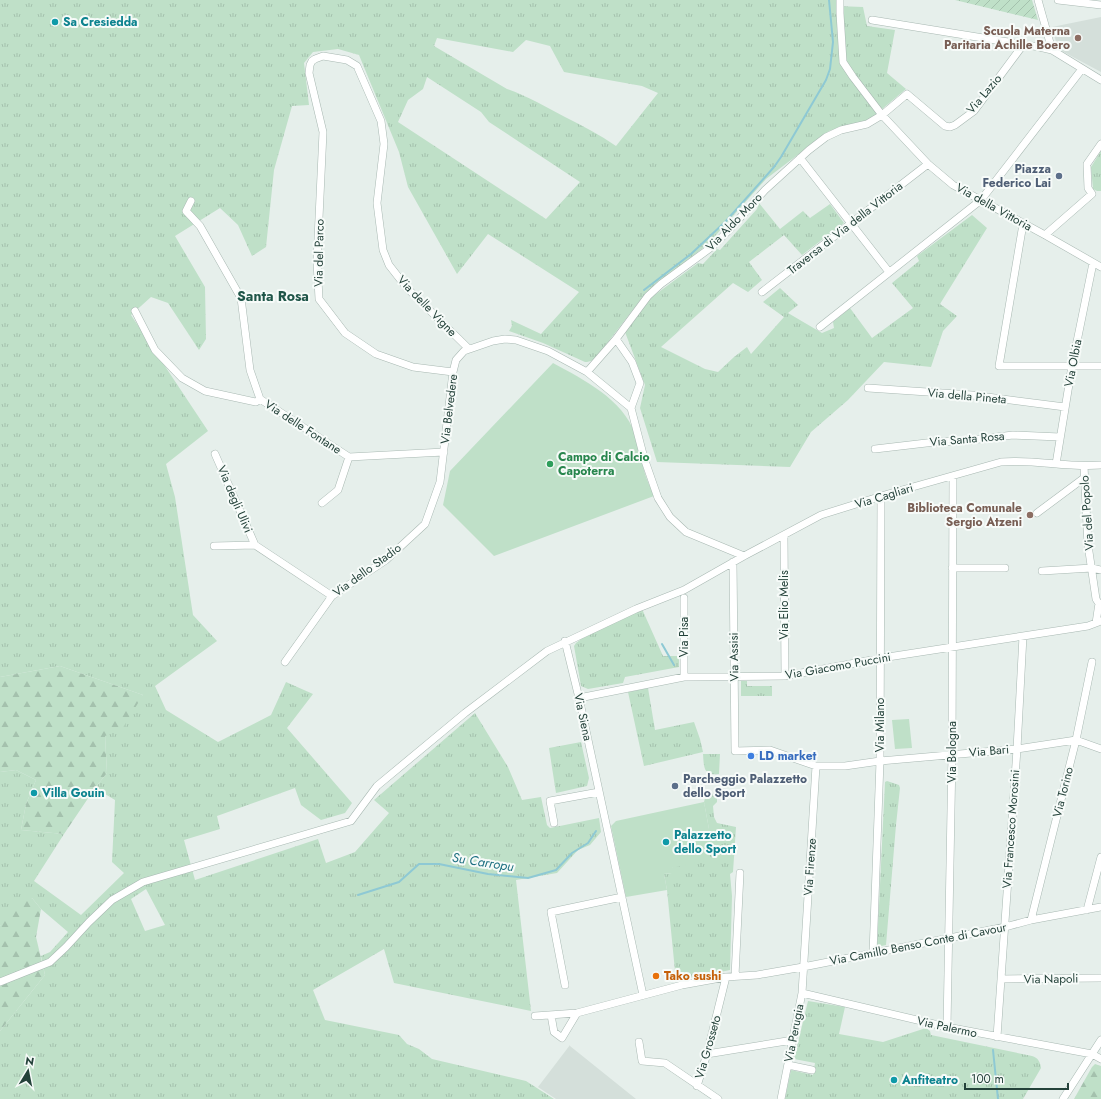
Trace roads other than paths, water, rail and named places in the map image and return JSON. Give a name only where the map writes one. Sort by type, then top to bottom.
[{"type":"street","name":"Via della Vittoria","points":[[840,0],[843,62],[852,77],[882,115],[928,164],[953,185],[1101,267]]},
{"type":"street","points":[[1038,0],[1052,50]]},
{"type":"street","points":[[1058,0],[1101,6]]},
{"type":"street","points":[[872,20],[1052,50],[1101,80]]},
{"type":"street","name":"Via Lazio","points":[[882,115],[907,94],[945,126],[950,127],[956,125],[974,111],[1023,45]]},
{"type":"street","name":"Via delle Vigne","points":[[309,73],[312,61],[323,56],[347,60],[357,66],[381,121],[384,144],[377,203],[383,250],[389,265],[407,288],[469,349]]},
{"type":"street","points":[[820,327],[981,200],[1082,69]]},
{"type":"street","name":"Via del Parco","points":[[309,73],[323,132],[317,262],[319,299],[345,333],[376,354],[413,367],[452,372]]},
{"type":"street","name":"Via Aldo Moro","points":[[587,372],[616,339],[648,296],[661,284],[713,246],[765,190],[809,150],[826,137],[841,130],[867,124],[882,115]]},
{"type":"street","points":[[1045,235],[1092,194],[1088,188],[1087,164],[1101,144]]},
{"type":"street","points":[[800,158],[889,272]]},
{"type":"street","name":"Traversa di Via della Vittoria","points":[[762,292],[928,164]]},
{"type":"street","name":"Via delle Fontane","points":[[191,201],[186,211],[200,226],[241,298],[250,370],[260,399],[349,457],[444,452]]},
{"type":"street","points":[[1023,224],[999,366],[1101,366]]},
{"type":"street","name":"Via Olbia","points":[[1056,464],[1072,366],[1093,263]]},
{"type":"street","points":[[135,311],[155,350],[182,378],[205,391],[256,402],[260,399]]},
{"type":"street","name":"Via Belvedere","points":[[444,452],[452,372],[456,360],[464,351],[505,339],[516,340],[548,351],[587,372],[631,408]]},
{"type":"street","points":[[616,339],[632,362],[640,383],[631,408],[644,458],[658,498],[670,517],[686,532],[744,556]]},
{"type":"street","name":"Via della Pineta","points":[[868,388],[972,395],[1065,407]]},
{"type":"street","name":"Via Santa Rosa","points":[[874,449],[1013,435],[1060,437]]},
{"type":"street","name":"Via dello Stadio","points":[[285,662],[332,596],[386,560],[425,524],[440,482],[444,452]]},
{"type":"street","name":"Via degli Ulivi","points":[[215,454],[255,546]]},
{"type":"street","points":[[322,502],[338,490],[349,457]]},
{"type":"street","name":"Via Cagliari","points":[[0,982],[50,962],[112,900],[144,882],[351,821],[377,786],[465,712],[547,651],[636,609],[684,590],[821,515],[881,496],[1001,462],[1018,461],[1084,466],[1101,465]]},
{"type":"street","name":"Via del Popolo","points":[[1084,466],[1088,545],[1096,599],[1100,605]]},
{"type":"street","name":"Via Bologna","points":[[946,1027],[952,755],[953,476]]},
{"type":"street","points":[[1037,513],[1084,478]]},
{"type":"street","name":"Via Milano","points":[[873,954],[880,761],[881,496]]},
{"type":"street","name":"Via Elio Melis","points":[[784,535],[785,676]]},
{"type":"street","name":"Via degli Ulivi","points":[[214,546],[255,546],[332,596]]},
{"type":"street","name":"Via Assisi","points":[[733,562],[735,751]]},
{"type":"street","points":[[952,568],[1005,568]]},
{"type":"street","points":[[1042,571],[1092,568],[1101,570]]},
{"type":"street","name":"Via Pisa","points":[[684,598],[684,677]]},
{"type":"street","name":"Via Giacomo Puccini","points":[[579,698],[684,677],[785,676],[952,647],[1088,626],[1098,622],[1100,605]]},
{"type":"street","name":"Via Francesco Morosini","points":[[997,1037],[1017,749],[1023,636]]},
{"type":"street","name":"Via Siena","points":[[565,642],[579,698],[643,995]]},
{"type":"street","name":"Via Torino","points":[[1031,920],[1076,740],[1092,662]]},
{"type":"street","name":"Via Bari","points":[[735,751],[770,750],[816,766],[845,766],[880,761],[1017,749],[1076,740],[1101,749]]},
{"type":"street","name":"Via Firenze","points":[[803,967],[816,766]]},
{"type":"street","points":[[554,823],[550,801],[599,792]]},
{"type":"street","points":[[1088,910],[1101,857]]},
{"type":"street","points":[[735,976],[740,872]]},
{"type":"street","points":[[565,985],[551,912],[622,897]]},
{"type":"street","name":"Via Camillo Benso Conte di Cavour","points":[[535,1016],[577,1012],[682,985],[726,977],[757,975],[803,967],[873,954],[948,937],[1005,927],[1031,920],[1101,908]]},
{"type":"street","name":"Via Perugia","points":[[781,1099],[802,993],[803,967]]},
{"type":"street","name":"Via Grosseto","points":[[639,1042],[642,1060],[665,1063],[697,1086],[707,1054],[726,977]]},
{"type":"street","name":"Via Napoli","points":[[1001,979],[1101,978]]},
{"type":"street","name":"Via Palermo","points":[[802,993],[946,1027],[1092,1054],[1101,1059]]},
{"type":"street","points":[[551,1015],[554,1032],[562,1038],[577,1012]]},
{"type":"street","points":[[707,1054],[793,1040]]},
{"type":"street","points":[[1063,1099],[1101,1040]]},
{"type":"street","points":[[788,1065],[812,1070]]},
{"type":"street","points":[[697,1086],[718,1099]]},
{"type":"waterway","points":[[644,290],[691,254],[726,221],[774,167],[781,157],[826,80],[830,69],[833,42],[829,0]]},
{"type":"waterway","points":[[662,644],[674,665]]},
{"type":"waterway","name":"Su Carropu","points":[[358,895],[399,882],[419,864],[439,864],[488,874],[528,878],[556,870],[572,853],[588,843],[596,831]]},
{"type":"waterway","points":[[993,1050],[998,1099]]},
{"type":"place","name":"Sa Cresiedda","points":[[55,22]]},
{"type":"place","name":"Scuola Materna Paritaria Achille Boero","points":[[1078,38]]},
{"type":"place","name":"Piazza Federico Lai","points":[[1059,176]]},
{"type":"place","name":"Campo di Calcio Capoterra","points":[[550,464]]},
{"type":"place","name":"Biblioteca Comunale Sergio Atzeni","points":[[1030,515]]},
{"type":"place","name":"LD market","points":[[751,756]]},
{"type":"place","name":"Parcheggio Palazzetto dello Sport","points":[[675,786]]},
{"type":"place","name":"Villa Gouin","points":[[34,793]]},
{"type":"place","name":"Palazzetto dello Sport","points":[[666,842]]},
{"type":"place","name":"Tako sushi","points":[[656,976]]},
{"type":"place","name":"Anfiteatro","points":[[894,1080]]},
{"type":"district","name":"Santa Rosa","points":[[273,296]]}]
